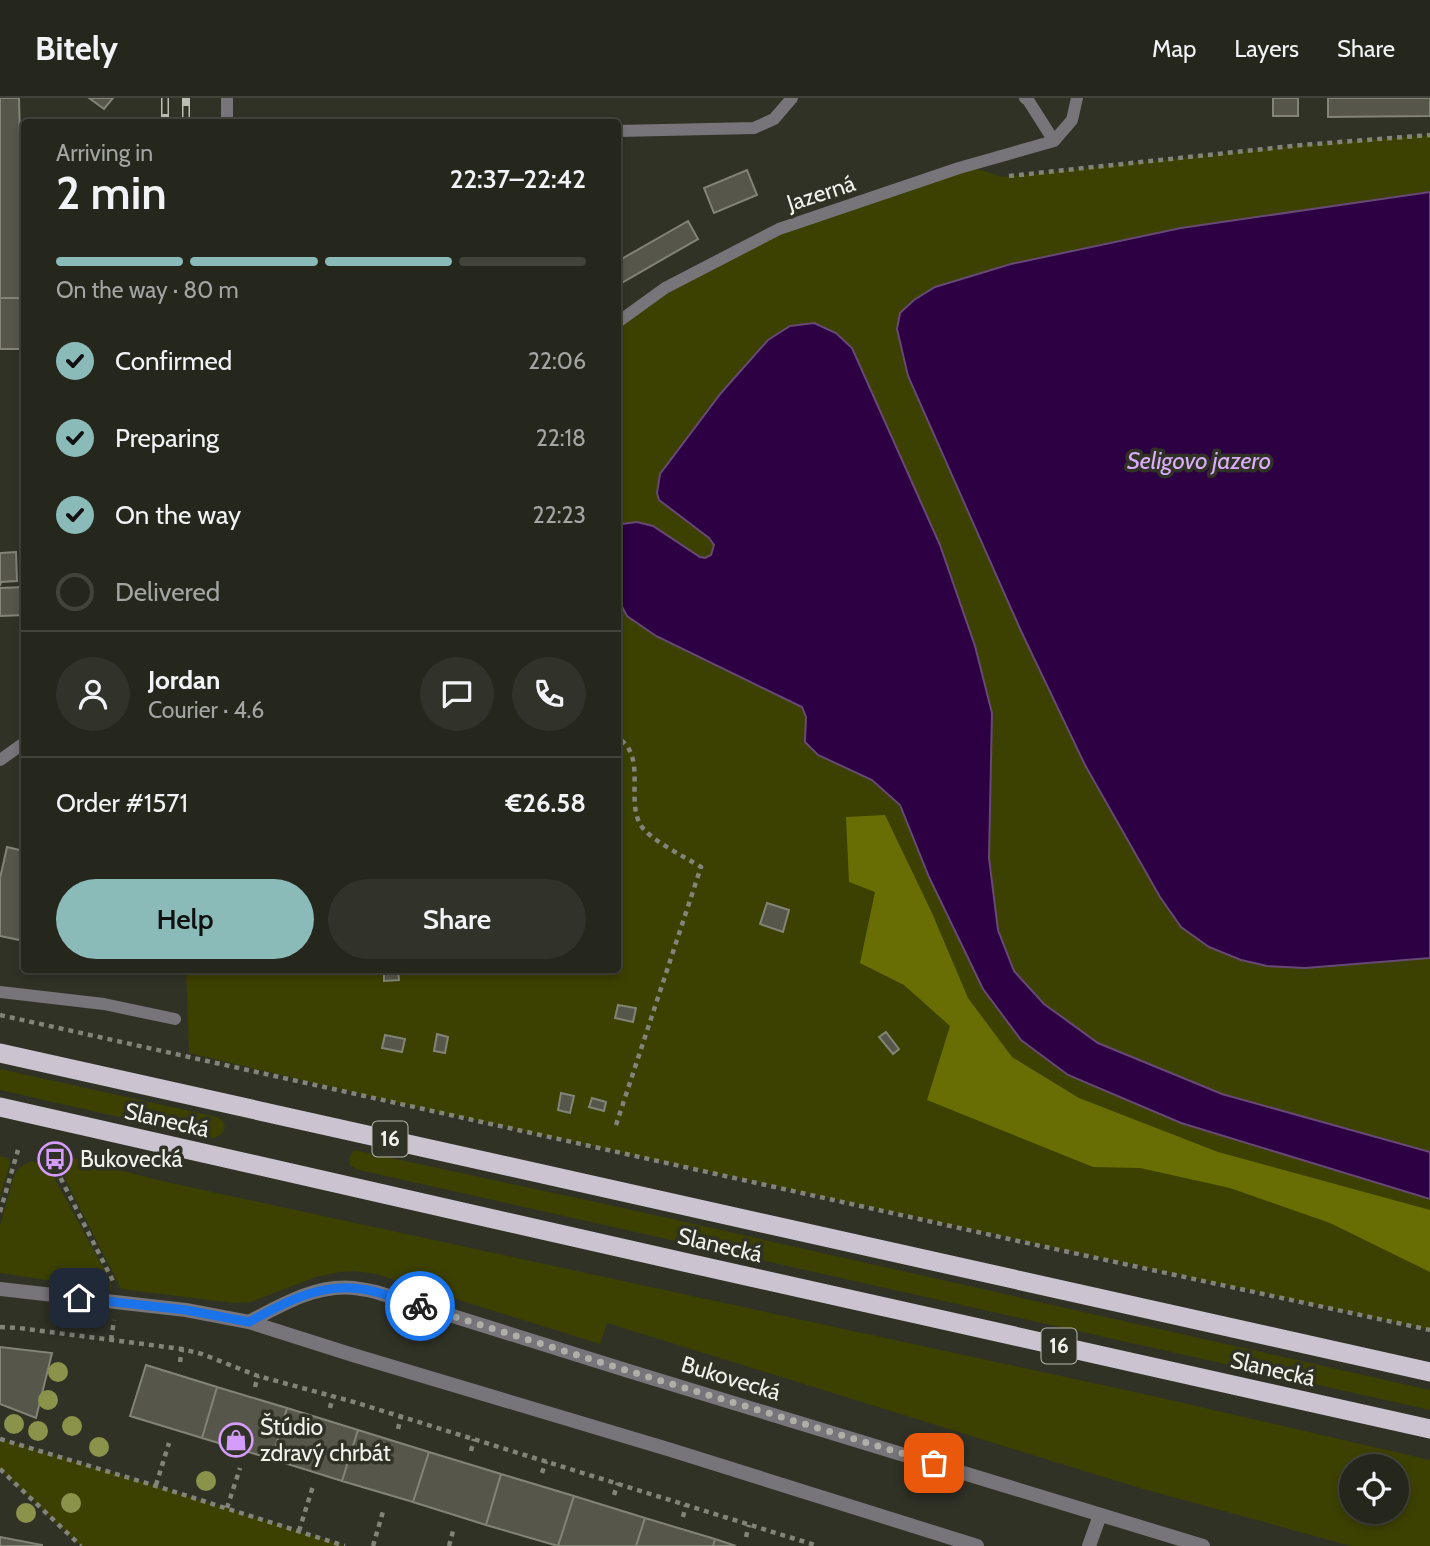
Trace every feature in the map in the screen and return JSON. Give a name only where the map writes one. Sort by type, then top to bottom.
[{"type":"highway","name":"Slanecká","points":[[0,1053],[1430,1372]]},
{"type":"highway","name":"Slanecká","points":[[0,1107],[1430,1429]]},
{"type":"street","name":"Bukovecká","points":[[249,1322],[311,1292],[352,1287],[376,1292],[1203,1546]]},
{"type":"street","points":[[0,1289],[186,1310],[249,1322],[977,1546]]},
{"type":"street","points":[[1089,1546],[1100,1515]]},
{"type":"lane","points":[[227,98],[227,119]]},
{"type":"lane","points":[[621,131],[754,128],[774,119],[792,98]]},
{"type":"lane","points":[[1025,98],[1054,141],[1072,120],[1077,98]]},
{"type":"lane","name":"Jazerná","points":[[621,320],[665,288],[779,229],[968,166],[1054,141]]},
{"type":"lane","points":[[0,760],[21,745]]},
{"type":"lane","points":[[0,992],[104,1004],[175,1019]]},
{"type":"path","points":[[968,166],[1003,177],[1302,145],[1430,135]]},
{"type":"path","points":[[616,1125],[701,867],[647,833],[639,822],[633,757],[621,740]]},
{"type":"path","points":[[0,1015],[1018,1241],[1430,1329]]},
{"type":"path","points":[[0,1212],[18,1150]]},
{"type":"path","points":[[55,1159],[58,1173],[117,1290],[111,1340]]},
{"type":"path","points":[[0,1327],[182,1349],[202,1354],[258,1376],[333,1396],[818,1546]]},
{"type":"path","points":[[180,1362],[182,1349]]},
{"type":"path","points":[[255,1387],[258,1376]]},
{"type":"path","points":[[330,1408],[333,1396]]},
{"type":"path","points":[[398,1429],[401,1417]]},
{"type":"path","points":[[0,1439],[345,1546]]},
{"type":"path","points":[[471,1451],[474,1439]]},
{"type":"path","points":[[156,1486],[169,1443]]},
{"type":"path","points":[[542,1474],[546,1461]]},
{"type":"path","points":[[227,1508],[240,1468]]},
{"type":"path","points":[[0,1469],[82,1546]]},
{"type":"path","points":[[614,1495],[618,1483]]},
{"type":"path","points":[[299,1531],[313,1486]]},
{"type":"path","points":[[683,1517],[686,1505]]},
{"type":"path","points":[[373,1546],[384,1508]]},
{"type":"path","points":[[746,1536],[749,1525]]},
{"type":"path","points":[[449,1546],[453,1531]]},
{"type":"shaded area","points":[[1430,135],[1430,191],[1181,228],[908,376],[1021,631],[1085,765],[1391,961],[1430,958],[1430,1330],[415,1107],[189,1053],[186,973],[621,973],[621,320],[773,232],[968,166],[1003,177],[1302,145]]},
{"type":"shaded area","points":[[885,815],[932,913],[968,998],[1012,1057],[1079,1098],[1218,1152],[1430,1210],[1430,1272],[1330,1223],[1230,1188],[1140,1168],[1093,1167],[927,1100],[950,1026],[904,985],[860,963],[875,892],[849,882],[846,817]]},
{"type":"shaded area","points":[[0,1069],[217,1117],[225,1126],[220,1135],[211,1138],[0,1090]]},
{"type":"shaded area","points":[[354,1150],[1430,1390],[1430,1410],[359,1170],[350,1163],[349,1158]]},
{"type":"shaded area","points":[[0,1156],[8,1158],[10,1164],[0,1197]]},
{"type":"shaded area","points":[[73,1158],[162,1181],[1153,1396],[1404,1454],[1339,1454],[1339,1524],[1409,1524],[1409,1455],[1430,1460],[1430,1546],[1351,1546],[1136,1487],[607,1323],[600,1344],[376,1274],[355,1271],[316,1277],[251,1302],[233,1303],[121,1289],[65,1179],[66,1160]]},
{"type":"shaded area","points":[[32,1161],[46,1165],[50,1170],[110,1280],[112,1290],[0,1273],[0,1226],[14,1175],[20,1167]]},
{"type":"shaded area","points":[[0,1439],[345,1546],[81,1546],[0,1469]]},
{"type":"water","name":"Seligovo jazero","points":[[1430,192],[1430,958],[1305,968],[1267,966],[1241,960],[1209,947],[1181,927],[1160,897],[1085,765],[1021,631],[908,376],[897,329],[900,313],[935,287],[1011,264],[1181,228]]},
{"type":"water","points":[[814,323],[836,333],[852,348],[940,545],[975,646],[992,713],[989,858],[998,930],[1014,971],[1044,1004],[1098,1043],[1222,1094],[1430,1152],[1430,1199],[1181,1123],[1068,1075],[1021,1040],[983,989],[929,877],[900,805],[872,780],[818,755],[805,742],[806,717],[802,707],[656,636],[627,616],[621,605],[621,526],[637,522],[653,526],[700,557],[711,555],[714,545],[709,538],[659,500],[657,493],[660,474],[721,393],[768,340],[790,326]]},
{"type":"building","points":[[0,98],[19,98],[21,298],[0,298]]},
{"type":"building","points":[[89,98],[113,98],[104,109]]},
{"type":"building","points":[[1273,98],[1298,98],[1298,116],[1273,116]]},
{"type":"building","points":[[1328,98],[1430,98],[1430,116],[1328,117]]},
{"type":"building","points":[[747,170],[757,195],[714,213],[704,188]]},
{"type":"building","points":[[688,221],[698,239],[621,283],[621,259]]},
{"type":"building","points":[[0,298],[21,298],[21,349],[0,349]]},
{"type":"building","points":[[16,552],[17,581],[1,582],[0,586],[0,553]]},
{"type":"building","points":[[21,587],[21,615],[0,616],[0,588]]},
{"type":"building","points":[[7,847],[21,850],[21,940],[0,936],[0,878]]},
{"type":"building","points":[[767,903],[789,910],[783,932],[760,924]]},
{"type":"building","points":[[384,973],[398,973],[399,980],[384,981]]},
{"type":"building","points":[[618,1005],[636,1008],[633,1022],[615,1018]]},
{"type":"building","points":[[886,1032],[899,1049],[893,1054],[879,1037]]},
{"type":"building","points":[[437,1034],[448,1037],[445,1053],[434,1051]]},
{"type":"building","points":[[385,1035],[405,1039],[402,1052],[382,1048]]},
{"type":"building","points":[[561,1093],[574,1096],[570,1113],[558,1110]]},
{"type":"building","points":[[592,1098],[606,1102],[604,1111],[589,1107]]},
{"type":"building","points":[[0,1347],[52,1353],[36,1418],[0,1404]]},
{"type":"building","points":[[146,1365],[217,1387],[202,1438],[130,1416]]},
{"type":"building","points":[[217,1387],[287,1408],[272,1459],[202,1438]]},
{"type":"building","points":[[287,1408],[358,1430],[342,1481],[272,1459]]},
{"type":"building","points":[[358,1430],[429,1452],[413,1502],[342,1481]]},
{"type":"building","points":[[429,1452],[501,1474],[486,1525],[413,1502]]},
{"type":"building","points":[[501,1474],[574,1496],[558,1546],[486,1525]]},
{"type":"building","points":[[574,1496],[645,1518],[636,1546],[558,1546]]},
{"type":"building","points":[[645,1518],[715,1539],[713,1546],[636,1546]]},
{"type":"building","points":[[0,1537],[42,1545],[42,1546],[0,1546]]},
{"type":"building","points":[[715,1539],[736,1546],[713,1546]]},
{"type":"railway","points":[[165,98],[165,119]]},
{"type":"railway","points":[[186,98],[186,119]]},
{"type":"way so far","points":[[420,1306],[934,1463]]},
{"type":"place","name":"Bukovecká","points":[[55,1159]]},
{"type":"place","name":"Štúdio zdravý chrbát","points":[[236,1440]]},
{"type":"route","points":[[79,1298],[186,1310],[249,1322],[311,1292],[330,1289],[352,1287],[420,1306]]}]
